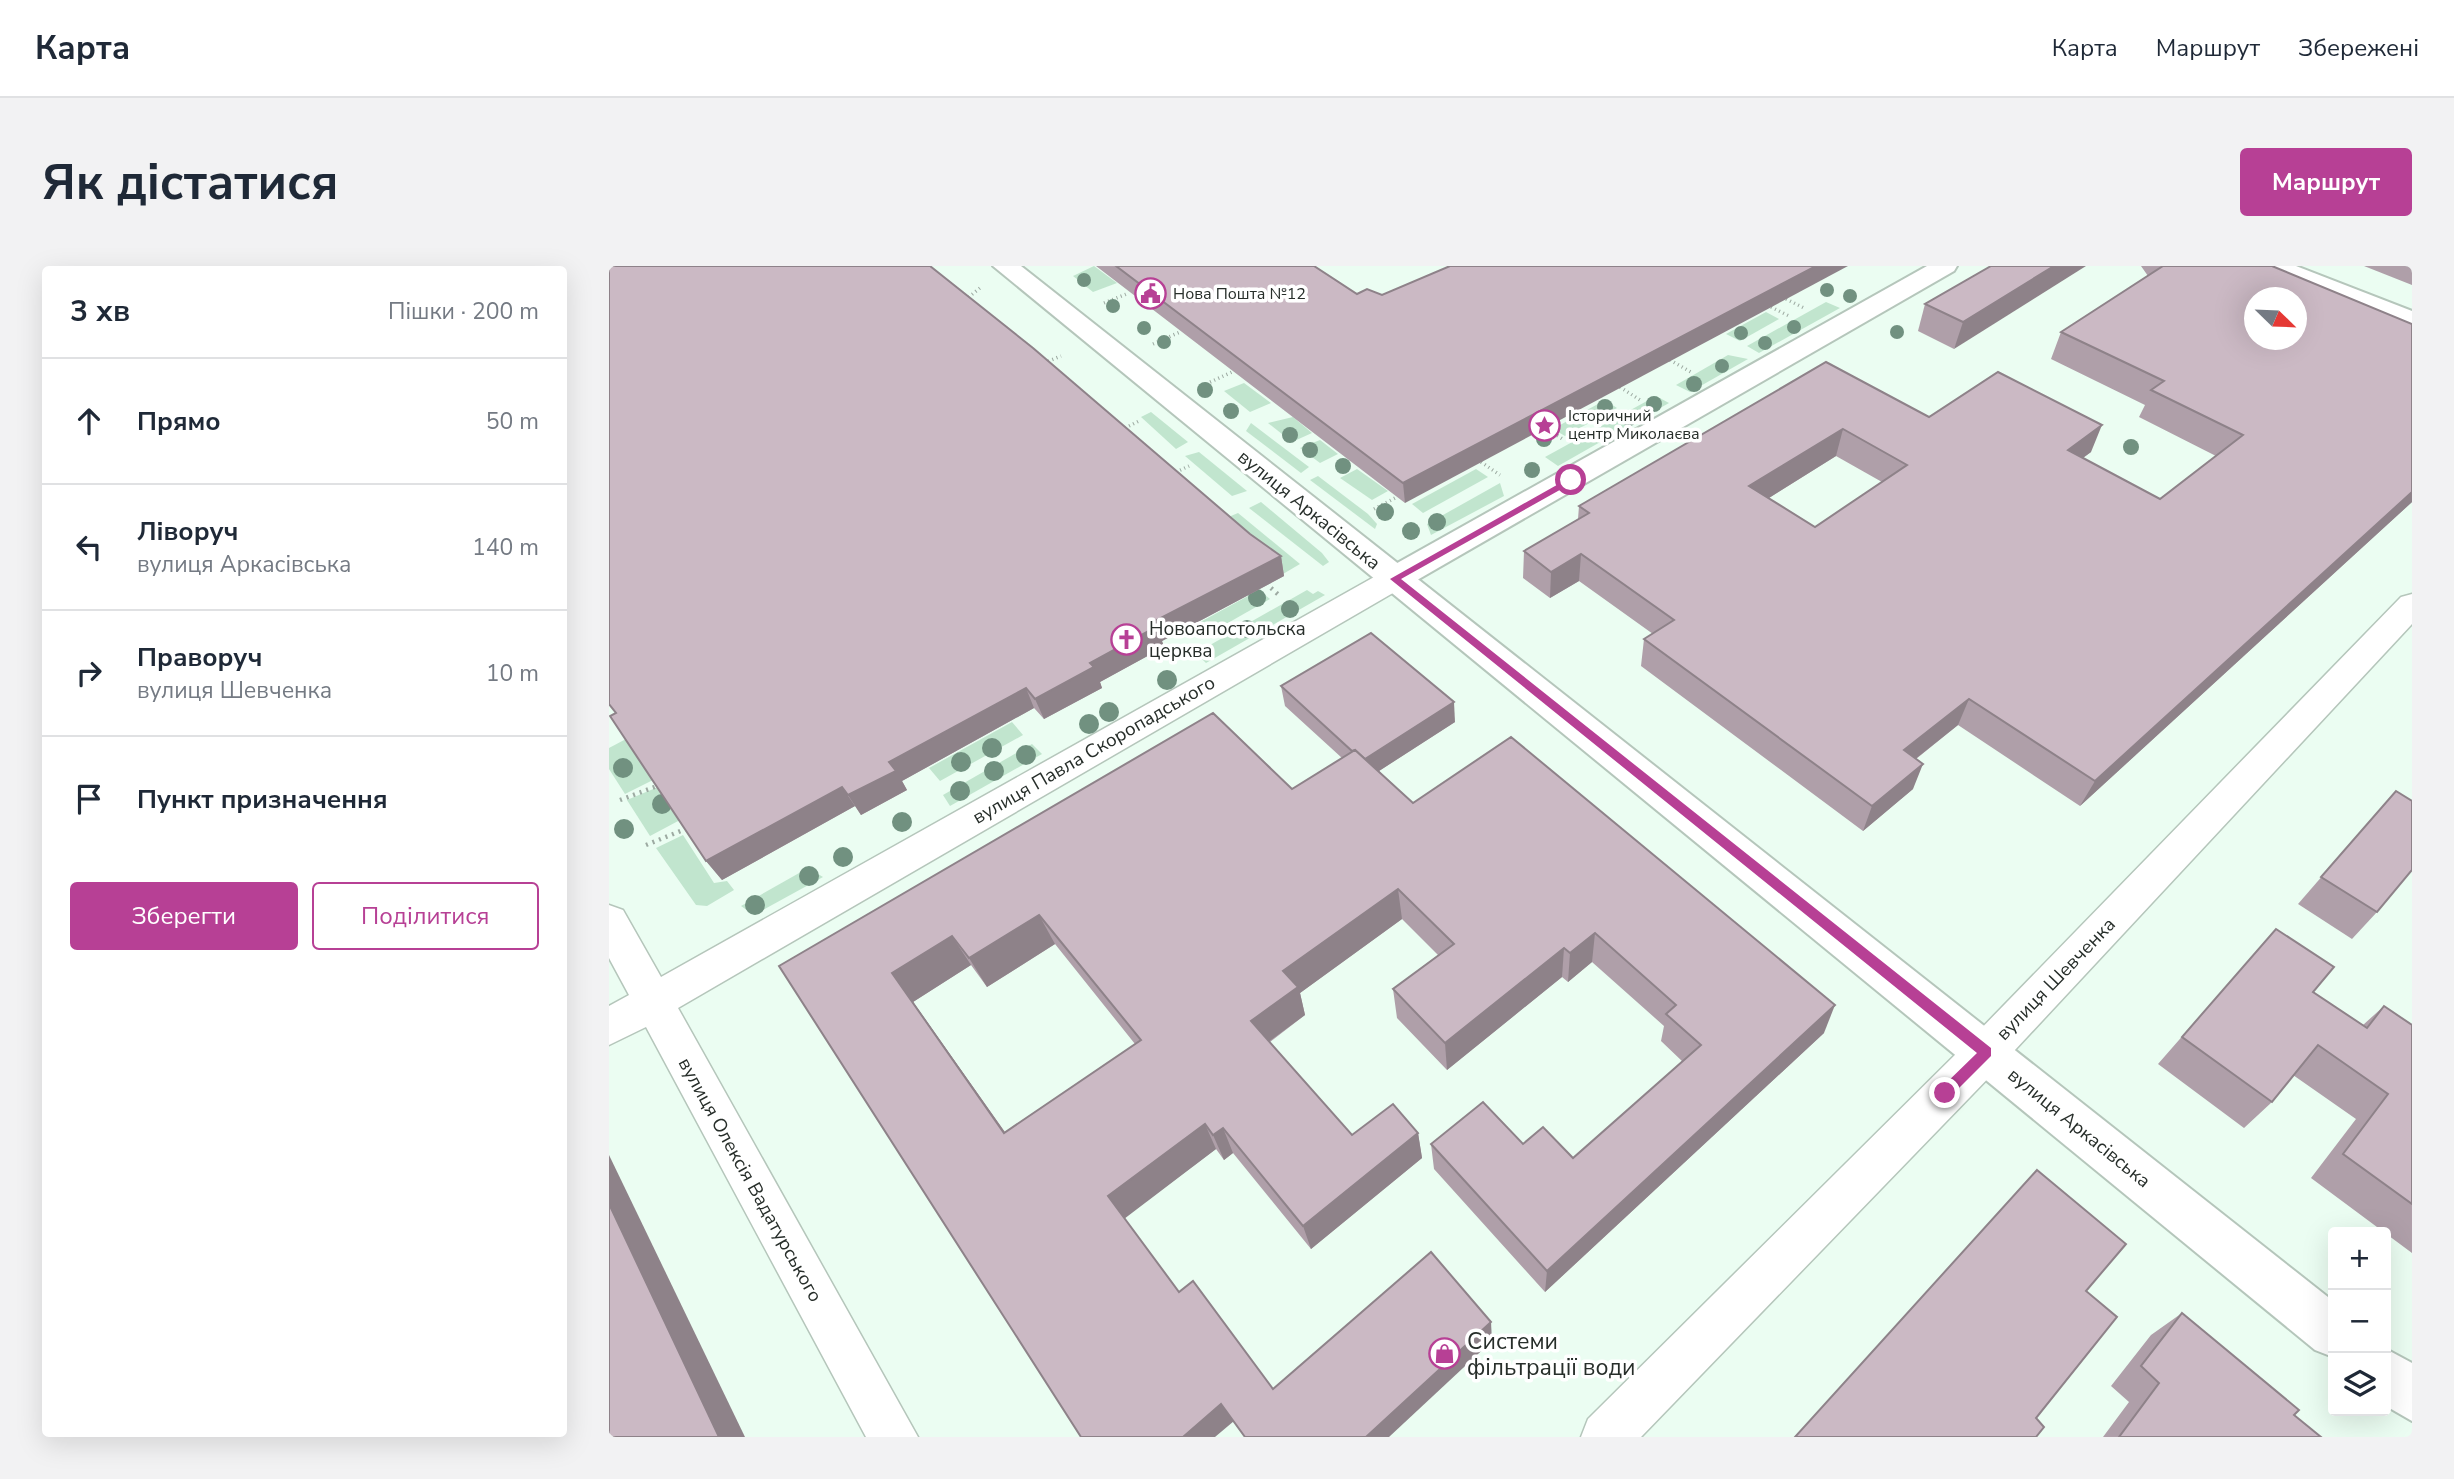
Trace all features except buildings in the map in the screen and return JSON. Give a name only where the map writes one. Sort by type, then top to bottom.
[{"type":"main road","name":"вулиця Аркасівська","points":[[1005,266],[2328,1328]]},
{"type":"main road","name":"вулиця Павла Скоропадського","points":[[1394,579],[1945,266]]},
{"type":"main road","points":[[2274,266],[2412,320]]},
{"type":"main road","points":[[2391,1378],[2412,1395]]},
{"type":"street","name":"вулиця Павла Скоропадського","points":[[609,1027],[1394,579]]},
{"type":"street","name":"вулиця Шевченка","points":[[1606,1437],[1986,1052],[2412,605]]},
{"type":"street","name":"вулиця Олексія Вадатурського","points":[[609,921],[893,1437]]},
{"type":"path","points":[[954,297],[970,299],[981,288]]},
{"type":"path","points":[[1102,304],[1129,293]]},
{"type":"path","points":[[1786,299],[1805,309]]},
{"type":"path","points":[[1771,307],[1791,317]]},
{"type":"path","points":[[1153,344],[1180,332]]},
{"type":"path","points":[[1037,366],[1061,356]]},
{"type":"path","points":[[1670,360],[1691,372]]},
{"type":"path","points":[[1206,384],[1232,372]]},
{"type":"path","points":[[1620,387],[1640,400]]},
{"type":"path","points":[[1114,433],[1139,421]]},
{"type":"path","points":[[1546,428],[1564,440]]},
{"type":"path","points":[[1481,462],[1500,475]]},
{"type":"path","points":[[1165,478],[1189,466]]},
{"type":"path","points":[[1374,509],[1397,497]]},
{"type":"path","points":[[1271,588],[1280,597]]},
{"type":"path","points":[[620,800],[660,785]]},
{"type":"path","points":[[646,845],[688,828]]},
{"type":"green space","points":[[1094,266],[1117,283],[1093,292],[1073,276]]},
{"type":"green space","points":[[1826,302],[1840,308],[1759,353],[1747,346]]},
{"type":"green space","points":[[1766,312],[1779,319],[1740,341],[1726,334]]},
{"type":"green space","points":[[1728,355],[1748,359],[1690,392],[1676,385]]},
{"type":"green space","points":[[1244,383],[1271,403],[1250,412],[1224,391]]},
{"type":"green space","points":[[1656,396],[1669,403],[1558,466],[1545,457]]},
{"type":"green space","points":[[1605,400],[1617,408],[1565,436],[1553,429]]},
{"type":"green space","points":[[1151,412],[1188,442],[1176,449],[1141,417]]},
{"type":"green space","points":[[1293,417],[1312,433],[1292,442],[1268,423]]},
{"type":"green space","points":[[1251,423],[1309,467],[1301,473],[1246,431]]},
{"type":"green space","points":[[1320,440],[1338,454],[1320,463],[1300,448]]},
{"type":"green space","points":[[1199,452],[1247,491],[1232,496],[1185,456]]},
{"type":"green space","points":[[1357,469],[1388,491],[1372,500],[1340,478]]},
{"type":"green space","points":[[1476,469],[1488,477],[1423,513],[1412,504]]},
{"type":"green space","points":[[1318,476],[1368,514],[1377,524],[1375,529],[1310,480]]},
{"type":"green space","points":[[1500,483],[1504,496],[1431,535],[1427,524]]},
{"type":"green space","points":[[1261,502],[1322,553],[1329,562],[1323,566],[1249,508]]},
{"type":"green space","points":[[1238,513],[1300,564],[1283,574],[1219,521]]},
{"type":"green space","points":[[1259,590],[1270,599],[1205,636],[1193,626]]},
{"type":"green space","points":[[1307,590],[1313,594],[1318,591],[1325,595],[1206,663],[1196,653]]},
{"type":"green space","points":[[1012,722],[1023,735],[940,781],[929,768]]},
{"type":"green space","points":[[626,739],[653,780],[625,794],[609,769],[609,748]]},
{"type":"green space","points":[[1032,744],[1042,754],[950,806],[943,795]]},
{"type":"green space","points":[[658,787],[680,820],[650,836],[627,800]]},
{"type":"green space","points":[[683,835],[714,883],[727,881],[734,890],[707,906],[696,905],[656,848]]},
{"type":"green space","points":[[808,868],[823,877],[754,915],[741,906]]},
{"type":"place","name":"Нова Пошта №12","points":[[1150,294]]},
{"type":"place","name":"Історичний центр Миколаєва","points":[[1545,425]]},
{"type":"place","name":"Новоапостольска церква","points":[[1126,640]]},
{"type":"place","name":"Системи фільтрації води","points":[[1444,1354]]},
{"type":"route","points":[[1571,480],[1394,579],[1986,1052],[1945,1093]]}]
